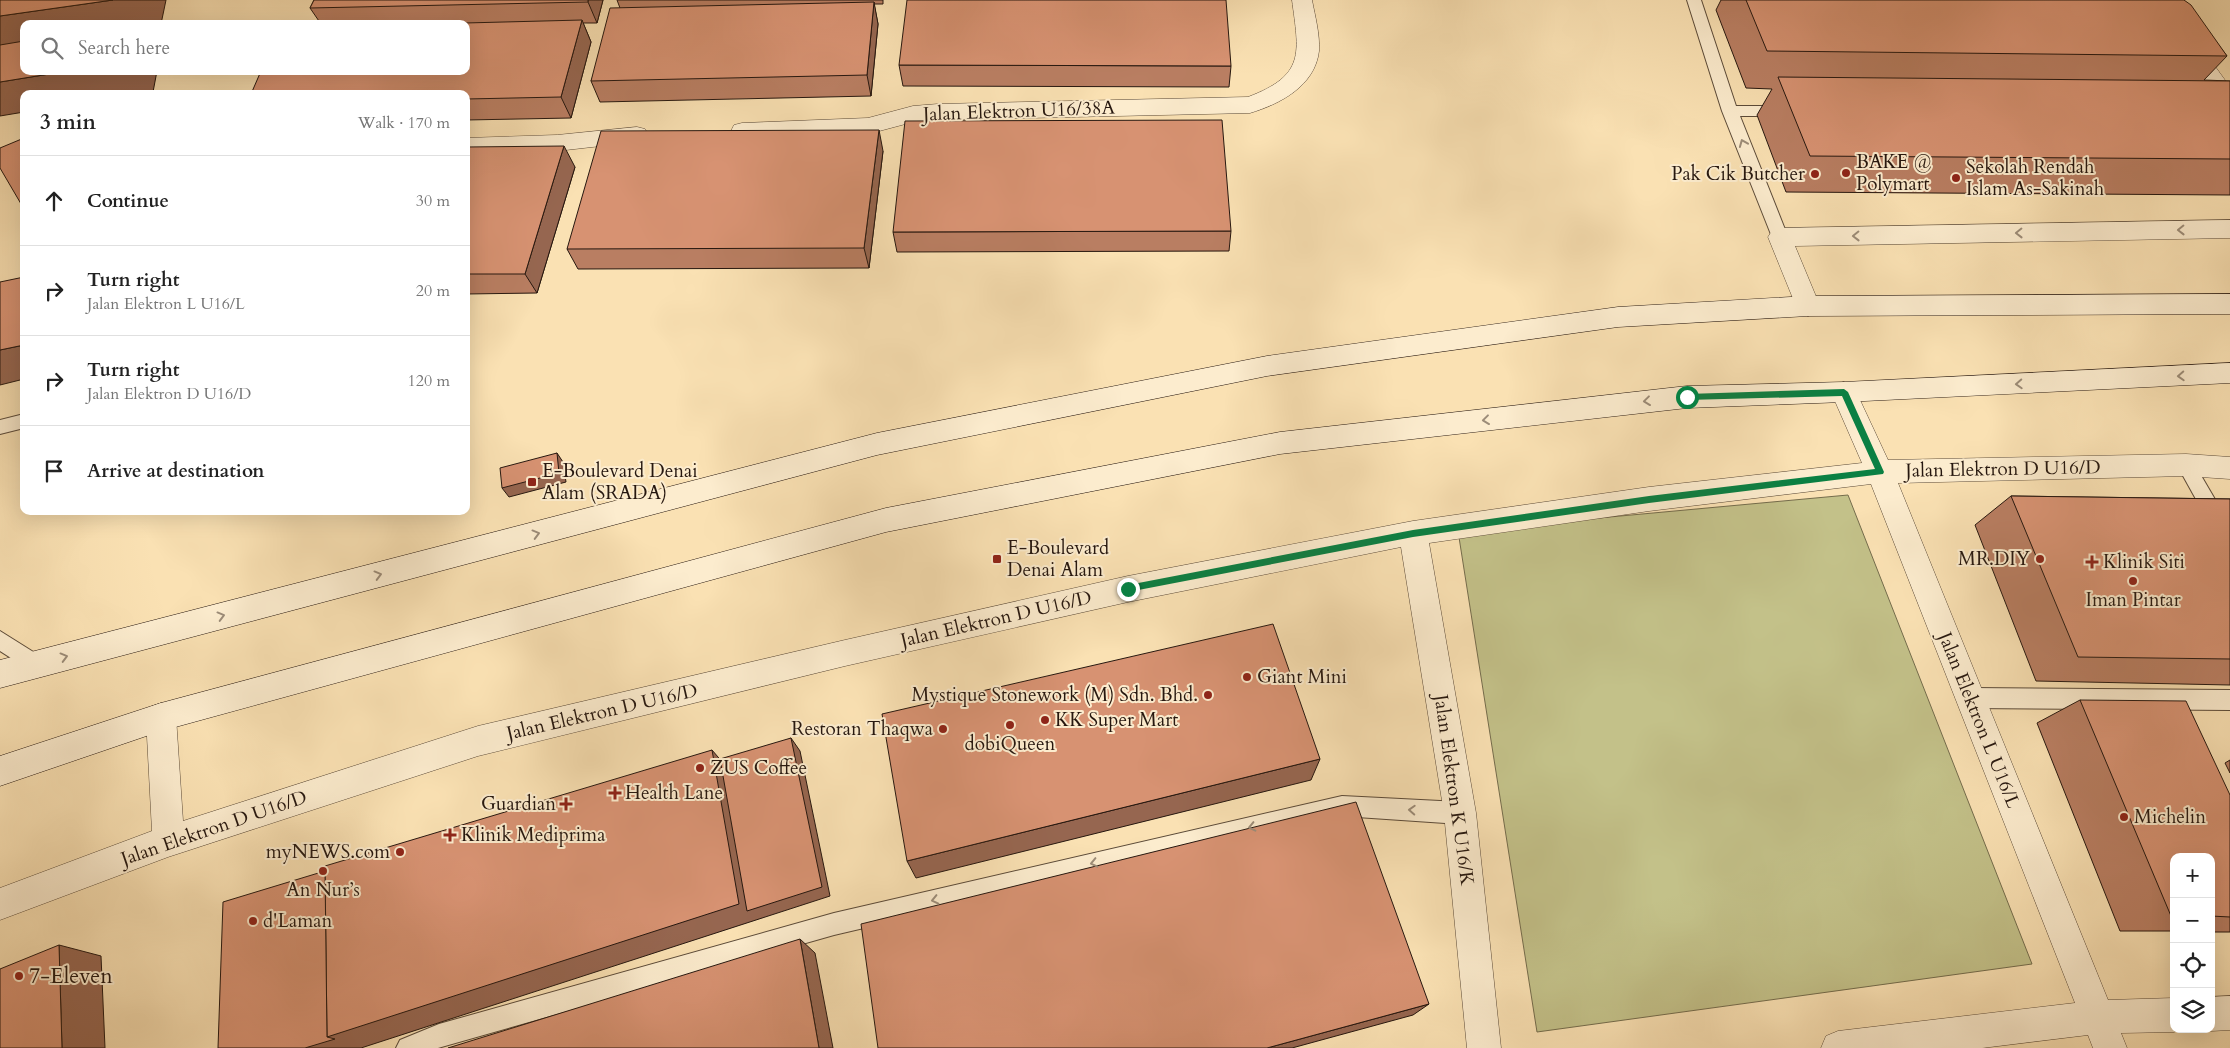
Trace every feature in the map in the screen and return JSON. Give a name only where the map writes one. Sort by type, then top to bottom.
[{"type":"street","name":"Jalan Elektron U16/38A","points":[[726,132],[868,126],[913,114],[938,112],[1250,105],[1274,96],[1288,86],[1303,67],[1308,50],[1302,0]]},
{"type":"street","points":[[2174,30],[2186,40],[2227,107]]},
{"type":"street","points":[[470,146],[557,143],[591,138],[658,134]]},
{"type":"street","points":[[1808,306],[1780,237],[2230,230]]},
{"type":"street","points":[[0,674],[877,444],[1267,366],[1618,317],[1808,306],[2230,304]]},
{"type":"street","points":[[0,771],[161,717],[886,520],[1280,443],[1687,397],[1844,392],[2230,374]]},
{"type":"street","name":"Jalan Elektron L U16/L","points":[[1844,392],[1880,472],[2105,1033]]},
{"type":"street","name":"Jalan Elektron D U16/D","points":[[0,904],[168,841],[478,742],[854,651],[1128,589],[1413,533],[1659,498],[1880,472],[2186,465],[2230,468]]},
{"type":"street","name":"Jalan Elektron K U16/K","points":[[1413,533],[1460,813],[1484,1048]]},
{"type":"street","points":[[161,717],[168,841]]},
{"type":"street","points":[[2215,1014],[2230,1013]]},
{"type":"street","points":[[1838,1048],[2105,1033],[2170,1016]]},
{"type":"lane","points":[[1694,0],[1730,111],[1780,237]]},
{"type":"lane","points":[[1730,111],[1800,111]]},
{"type":"lane","points":[[0,427],[20,422]]},
{"type":"lane","points":[[2186,465],[2230,542]]},
{"type":"lane","points":[[0,640],[36,665]]},
{"type":"lane","points":[[1970,698],[2152,708],[2230,700]]},
{"type":"lane","points":[[408,1048],[439,1036],[834,924],[1342,806],[1460,813]]},
{"type":"shaded area","points":[[1848,495],[2032,964],[1537,1032],[1458,531]]},
{"type":"building","points":[[0,0],[113,0],[0,16]]},
{"type":"building","points":[[314,0],[588,0],[588,2],[310,8]]},
{"type":"building","points":[[907,0],[1226,0],[1231,66],[899,65]]},
{"type":"building","points":[[1746,0],[2184,0],[2191,5],[2227,56],[1767,51]]},
{"type":"building","points":[[874,2],[867,75],[591,81],[610,8]]},
{"type":"building","points":[[582,20],[561,97],[470,99],[470,90],[253,90],[259,75],[470,75],[470,23]]},
{"type":"building","points":[[20,42],[20,75],[43,75],[0,82],[0,45]]},
{"type":"building","points":[[1778,77],[2230,81],[2230,159],[1810,156]]},
{"type":"building","points":[[1222,120],[1231,231],[893,232],[905,121]]},
{"type":"building","points":[[879,130],[864,248],[567,249],[601,131]]},
{"type":"building","points":[[20,140],[20,202],[0,168],[0,148]]},
{"type":"building","points":[[564,146],[525,274],[470,274],[470,147]]},
{"type":"building","points":[[20,278],[20,346],[0,350],[0,282]]},
{"type":"building","points":[[557,453],[559,473],[502,488],[500,468]]},
{"type":"building","points":[[2011,496],[2230,499],[2230,659],[2078,657]]},
{"type":"building","points":[[1273,624],[1320,759],[907,861],[882,714]]},
{"type":"building","points":[[2080,700],[2186,701],[2230,795],[2230,917],[2215,916],[2215,853],[2170,853],[2170,914]]},
{"type":"building","points":[[791,738],[822,887],[747,911],[720,759]]},
{"type":"building","points":[[712,750],[739,904],[327,1037],[325,866]]},
{"type":"building","points":[[1356,802],[1429,1004],[1267,1048],[878,1048],[861,924]]},
{"type":"building","points":[[325,871],[327,1037],[335,1039],[305,1048],[218,1048],[223,902]]},
{"type":"building","points":[[800,939],[819,1048],[448,1048]]},
{"type":"building","points":[[59,945],[62,1048],[0,1048],[0,969]]},
{"type":"place","name":"BAKE @ Polymart","points":[[1846,173]]},
{"type":"place","name":"Pak Cik Butcher","points":[[1815,174]]},
{"type":"place","name":"Sekolah Rendah Islam As-Sakinah","points":[[1956,178]]},
{"type":"place","name":"E-Boulevard Denai Alam (SRADA)","points":[[532,482]]},
{"type":"place","name":"E-Boulevard Denai Alam","points":[[997,559]]},
{"type":"place","name":"MR.DIY","points":[[2040,559]]},
{"type":"place","name":"Klinik Siti","points":[[2092,562]]},
{"type":"place","name":"Iman Pintar","points":[[2133,581]]},
{"type":"place","name":"Giant Mini","points":[[1247,677]]},
{"type":"place","name":"Mystique Stonework (M) Sdn. Bhd.","points":[[1208,695]]},
{"type":"place","name":"KK Super Mart","points":[[1045,720]]},
{"type":"place","name":"dobiQueen","points":[[1010,725]]},
{"type":"place","name":"Restoran Thaqwa","points":[[943,729]]},
{"type":"place","name":"ZUS Coffee","points":[[700,768]]},
{"type":"place","name":"Health Lane","points":[[615,793]]},
{"type":"place","name":"Guardian","points":[[566,804]]},
{"type":"place","name":"Michelin","points":[[2124,817]]},
{"type":"place","name":"Klinik Mediprima","points":[[450,835]]},
{"type":"place","name":"myNEWS.com","points":[[400,852]]},
{"type":"place","name":"An Nur’s","points":[[323,871]]},
{"type":"place","name":"d'Laman","points":[[253,921]]},
{"type":"place","name":"7-Eleven","points":[[19,976]]},
{"type":"route","points":[[1128,589],[1413,533],[1649,500],[1880,472],[1844,392],[1687,397]]}]
